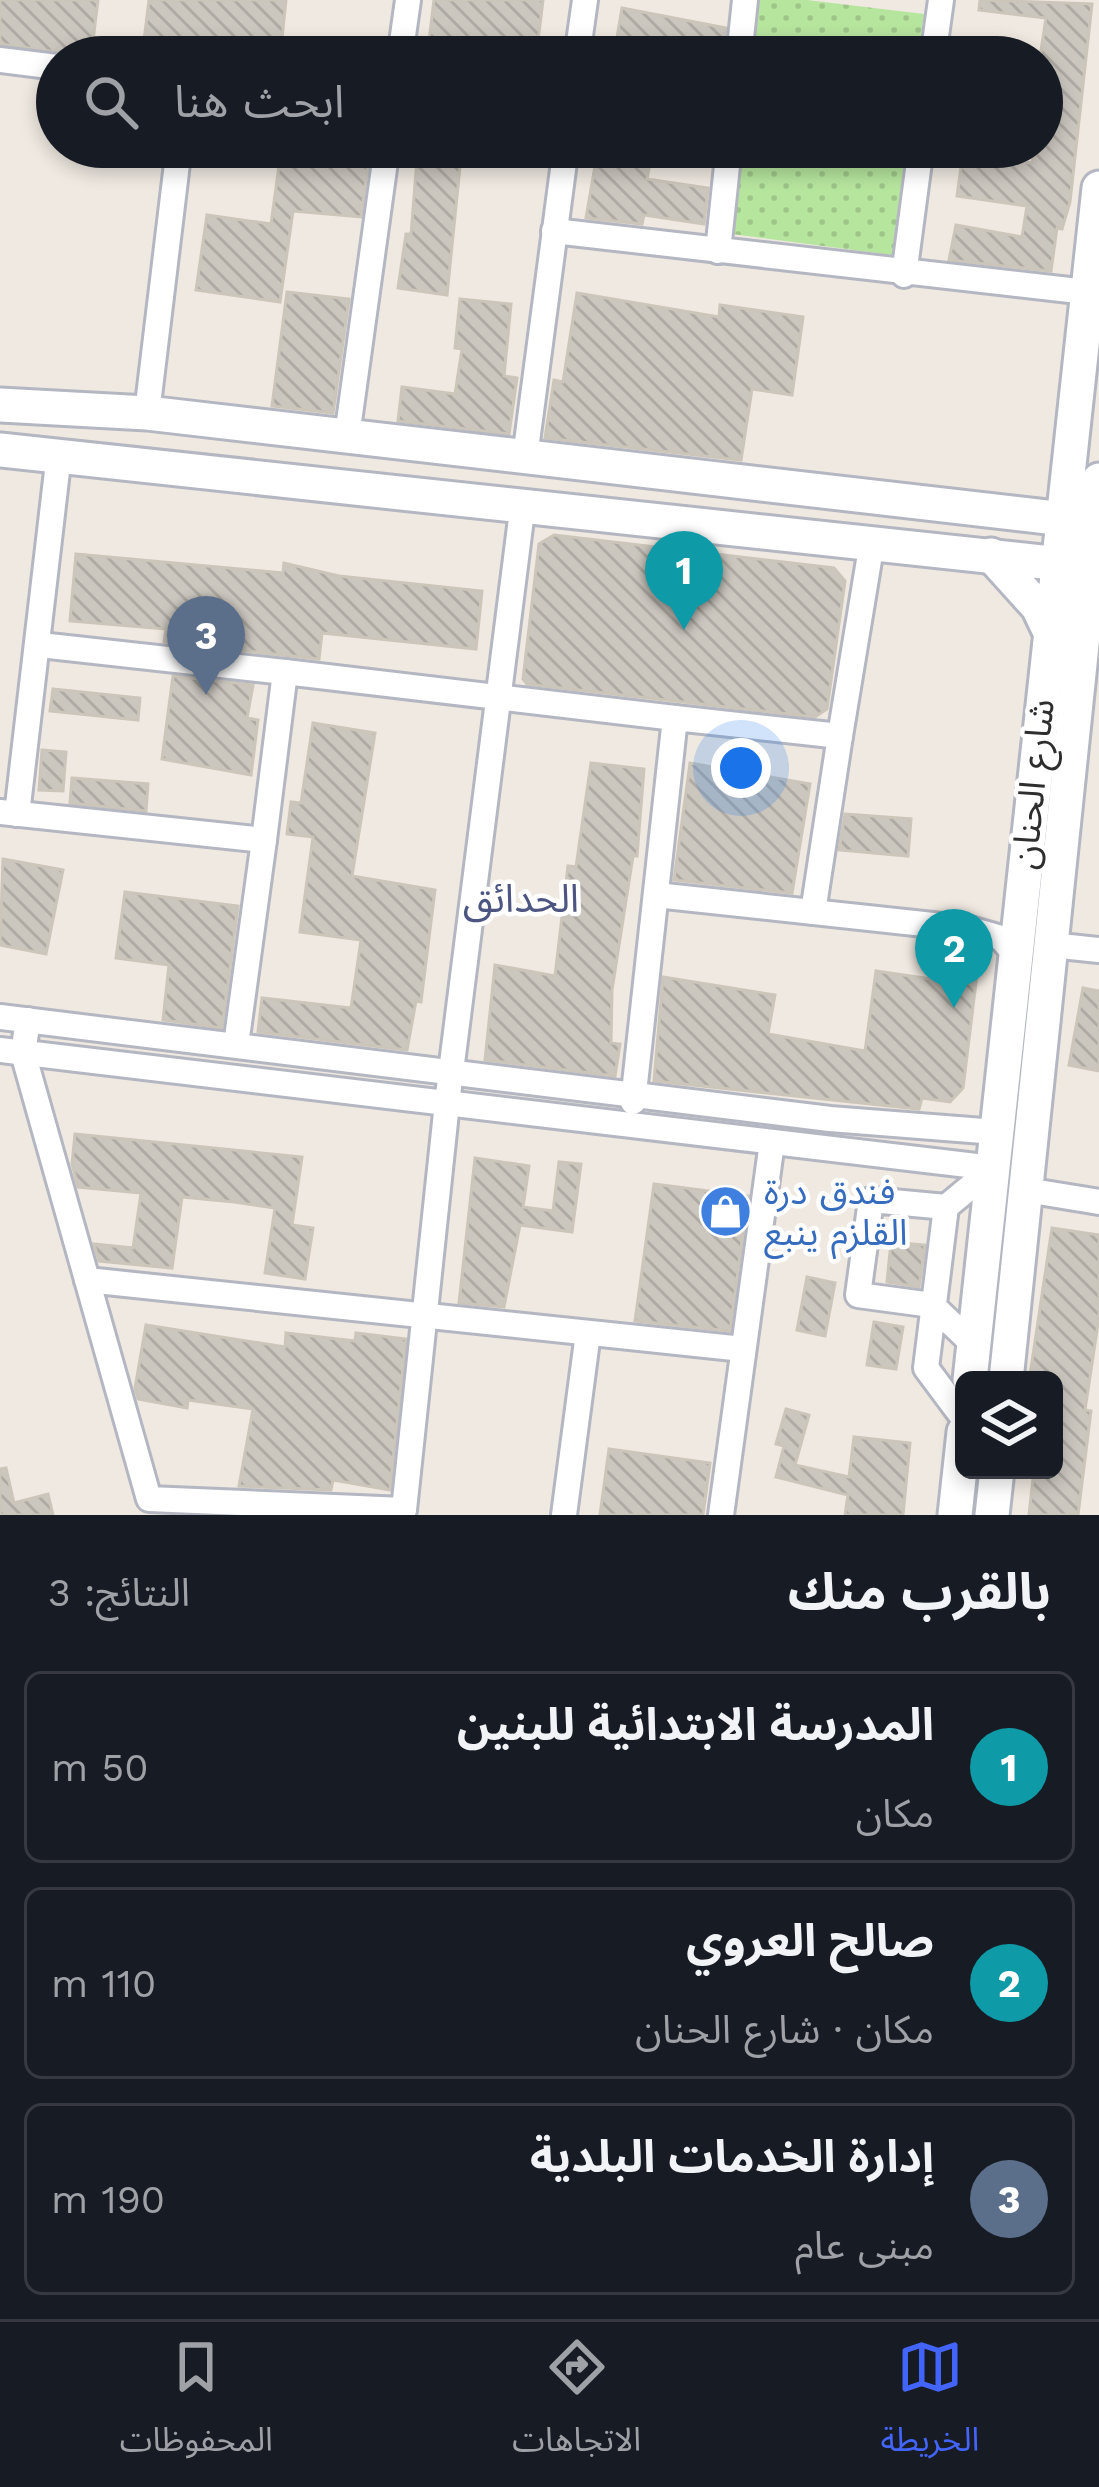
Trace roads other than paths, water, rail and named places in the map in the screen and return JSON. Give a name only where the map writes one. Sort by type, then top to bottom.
[{"type":"main road","name":"شارع الحنان","points":[[971,1371],[1099,188]]},
{"type":"main road","points":[[0,405],[147,413],[1097,523]]},
{"type":"main road","points":[[0,451],[1095,567]]},
{"type":"main road","points":[[1012,514],[1066,470]]},
{"type":"main road","name":"شارع الحنان","points":[[1007,1371],[1051,945],[1091,625],[1099,480]]},
{"type":"main road","points":[[991,555],[1038,607],[1048,628]]},
{"type":"main road","points":[[955,1515],[959,1479]]},
{"type":"main road","points":[[992,1515],[996,1479]]},
{"type":"street","points":[[403,36],[408,0]]},
{"type":"street","points":[[580,36],[585,0]]},
{"type":"street","points":[[741,36],[745,0]]},
{"type":"street","points":[[936,36],[941,0]]},
{"type":"street","points":[[0,60],[36,64]]},
{"type":"street","points":[[147,413],[176,168]]},
{"type":"street","points":[[346,436],[384,168]]},
{"type":"street","points":[[525,457],[563,168]]},
{"type":"street","points":[[718,251],[727,168]]},
{"type":"street","points":[[904,274],[918,168]]},
{"type":"street","points":[[554,231],[1087,292]]},
{"type":"street","points":[[59,454],[40,644],[9,813],[264,839]]},
{"type":"street","points":[[28,1020],[12,1051],[87,1280],[149,1498],[404,1510],[447,1103],[524,503]]},
{"type":"street","points":[[812,912],[872,542]]},
{"type":"street","points":[[40,644],[840,736]]},
{"type":"street","points":[[236,1045],[285,673]]},
{"type":"street","points":[[631,1125],[676,718]]},
{"type":"street","points":[[656,895],[981,931],[1001,938],[1015,954]]},
{"type":"street","points":[[1051,945],[1099,950]]},
{"type":"street","points":[[0,1017],[634,1090],[830,1119],[996,1132]]},
{"type":"street","points":[[12,1051],[993,1168]]},
{"type":"street","points":[[810,1146],[830,1119]]},
{"type":"street","points":[[721,1515],[772,1142]]},
{"type":"street","points":[[955,1407],[926,1368],[946,1207],[993,1168]]},
{"type":"street","points":[[1026,1190],[1099,1202]]},
{"type":"street","points":[[946,1207],[871,1200],[858,1295],[932,1305],[974,1345]]},
{"type":"street","points":[[87,1280],[743,1349]]},
{"type":"street","points":[[563,1515],[588,1333]]},
{"type":"place","name":"المدرسة الابتدائية للبنين","points":[[684,630]]},
{"type":"place","name":"إدارة الخدمات البلدية","points":[[206,695]]},
{"type":"place","name":"صالح العروي","points":[[954,1008]]},
{"type":"place","name":"فندق درة القلزم ينبع","points":[[725,1212]]},
{"type":"district","name":"الحدائق","points":[[521,898]]}]
